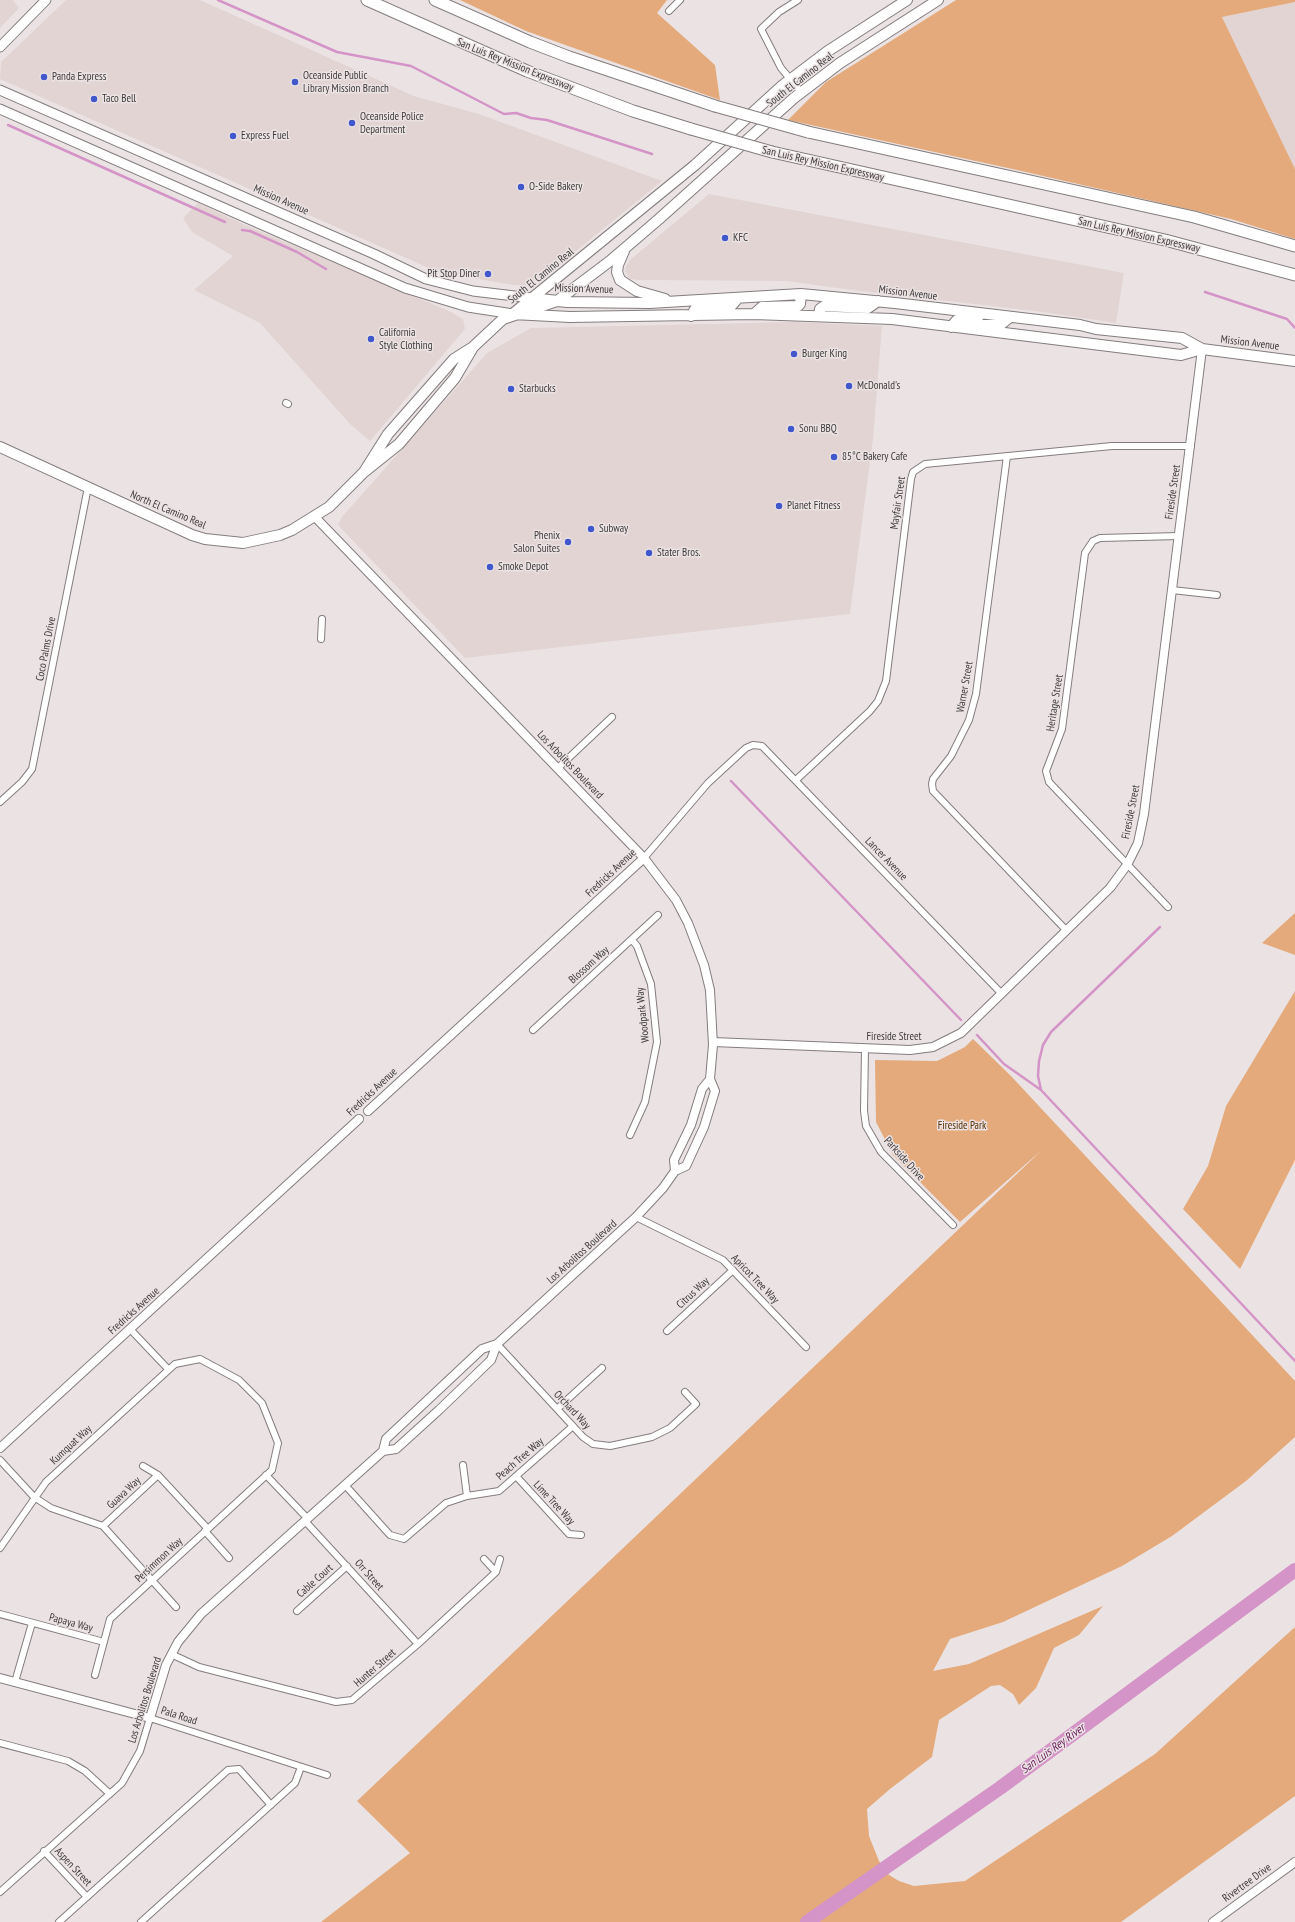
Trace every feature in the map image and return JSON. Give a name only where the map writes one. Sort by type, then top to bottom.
[{"type":"highway","name":"San Luis Rey Mission Expressway","points":[[367,0],[526,71],[633,110],[691,129],[772,152],[1231,256],[1295,276]]},
{"type":"highway","points":[[435,0],[562,54],[715,106],[808,132],[1194,217],[1295,246]]},
{"type":"main road","points":[[0,47],[46,0]]},
{"type":"main road","name":"South El Camino Real","points":[[513,314],[695,165],[790,80],[828,51],[907,0]]},
{"type":"main road","name":"South El Camino Real","points":[[513,314],[557,301],[626,247],[801,92],[840,63],[938,0]]},
{"type":"main road","name":"Mission Avenue","points":[[0,90],[374,254],[426,279],[473,291],[557,301],[649,303],[801,294],[878,301],[1080,325],[1096,329],[1182,338],[1202,349],[1295,361]]},
{"type":"main road","name":"Mission Avenue","points":[[0,109],[405,288],[468,307],[513,314],[570,317],[754,314],[892,319],[1181,355],[1202,349]]},
{"type":"main road","points":[[626,247],[618,265],[617,272],[620,280],[637,291],[651,296],[680,302]]},
{"type":"main road","points":[[754,314],[762,307],[798,306],[800,304],[801,294]]},
{"type":"main road","points":[[692,316],[696,308],[732,305],[738,298]]},
{"type":"main road","points":[[819,316],[820,309],[824,306],[868,308],[878,301]]},
{"type":"main road","name":"North El Camino Real","points":[[364,472],[388,434],[448,365],[454,359],[473,347],[496,325],[513,314]]},
{"type":"main road","points":[[951,327],[957,320],[974,321],[981,314]]},
{"type":"main road","points":[[979,330],[984,325],[1000,325],[1010,317]]},
{"type":"main road","name":"North El Camino Real","points":[[0,447],[192,535],[205,539],[243,543],[280,535],[315,517],[329,507],[364,472],[399,444],[455,378],[473,347]]},
{"type":"main road","points":[[422,417],[420,412],[444,377],[448,365]]},
{"type":"main road","points":[[382,457],[386,449],[399,434],[408,417],[411,407]]},
{"type":"street","points":[[669,11],[680,0]]},
{"type":"street","points":[[798,0],[779,12],[761,29],[782,68],[801,92]]},
{"type":"street","name":"Fireside Street","points":[[713,1042],[910,1050],[933,1047],[960,1033],[1110,888],[1127,865],[1138,843],[1144,814],[1202,349]]},
{"type":"street","name":"Mayfair Street","points":[[796,780],[870,711],[878,701],[886,681],[910,479],[913,472],[925,464],[1112,446],[1191,446]]},
{"type":"street","name":"Warner Street","points":[[1007,456],[970,720],[951,756],[933,779],[932,784],[933,791],[1066,930]]},
{"type":"street","name":"Coco Palms Drive","points":[[0,802],[22,782],[32,769],[88,487]]},
{"type":"street","name":"Los Arbolitos Boulevard","points":[[315,517],[644,858],[676,900],[688,922],[704,965],[710,990],[713,1042],[710,1079],[715,1091],[704,1127],[686,1166],[675,1171],[663,1188],[636,1217],[497,1344],[482,1350],[386,1439],[383,1451]]},
{"type":"street","name":"Heritage Street","points":[[1168,907],[1049,782],[1046,771],[1062,729],[1084,553],[1093,541],[1100,538],[1179,536]]},
{"type":"street","points":[[1172,590],[1217,595]]},
{"type":"street","points":[[321,639],[322,619]]},
{"type":"street","points":[[558,768],[612,717]]},
{"type":"street","name":"Lancer Avenue","points":[[753,745],[762,746],[1001,993]]},
{"type":"street","name":"Fredricks Avenue","points":[[0,1448],[644,858],[708,783],[746,748],[753,745]]},
{"type":"street","name":"Blossom Way","points":[[533,1030],[658,915]]},
{"type":"street","name":"Woodpark Way","points":[[630,1135],[645,1102],[658,1042],[651,984],[637,946],[632,940]]},
{"type":"street","name":"Parkside Drive","points":[[865,1048],[864,1111],[866,1126],[881,1152],[953,1225]]},
{"type":"street","name":"Los Arbolitos Boulevard","points":[[675,1171],[674,1160],[691,1125],[702,1089],[710,1079]]},
{"type":"street","name":"Apricot Tree Way","points":[[636,1217],[723,1260],[806,1347]]},
{"type":"street","name":"Citrus Way","points":[[667,1331],[733,1270]]},
{"type":"street","points":[[130,1329],[168,1370]]},
{"type":"street","name":"Los Arbolitos Boulevard","points":[[0,1892],[44,1851],[122,1783],[136,1761],[166,1665],[171,1654],[178,1642],[201,1614],[383,1451],[396,1449],[492,1360],[497,1344]]},
{"type":"street","name":"Orchard Way","points":[[497,1344],[583,1438],[593,1444],[610,1446],[652,1437],[670,1428],[696,1404],[685,1392]]},
{"type":"street","name":"Kumquat Way","points":[[0,1548],[46,1482],[174,1364],[200,1359],[239,1380],[262,1403],[278,1443],[272,1470],[266,1475]]},
{"type":"street","points":[[557,1408],[602,1368]]},
{"type":"street","name":"Peach Tree Way","points":[[345,1485],[390,1535],[404,1539],[446,1503],[467,1496],[499,1491],[573,1426]]},
{"type":"street","points":[[0,1460],[34,1498],[51,1508],[103,1526],[176,1607]]},
{"type":"street","points":[[463,1465],[467,1496]]},
{"type":"street","name":"Guava Way","points":[[143,1466],[158,1475],[206,1530],[228,1558]]},
{"type":"street","name":"Guava Way","points":[[103,1526],[158,1475]]},
{"type":"street","name":"Orr Street","points":[[266,1475],[418,1644]]},
{"type":"street","name":"Persimmon Way","points":[[95,1675],[110,1618],[266,1475]]},
{"type":"street","name":"Lime Tree Way","points":[[516,1476],[569,1534],[580,1535]]},
{"type":"street","points":[[484,1559],[496,1572]]},
{"type":"street","points":[[496,1572],[500,1559]]},
{"type":"street","name":"Cable Court","points":[[298,1611],[347,1566]]},
{"type":"street","name":"Hunter Street","points":[[171,1654],[199,1667],[336,1702],[352,1700],[360,1695],[418,1644],[496,1572]]},
{"type":"street","name":"Papaya Way","points":[[0,1614],[104,1642]]},
{"type":"street","name":"Papaya Way","points":[[15,1682],[32,1623]]},
{"type":"street","name":"Pala Road","points":[[0,1678],[150,1718],[327,1775]]},
{"type":"street","points":[[0,1743],[68,1761],[85,1770],[110,1794]]},
{"type":"street","points":[[141,1922],[295,1783],[301,1767]]},
{"type":"street","points":[[59,1922],[228,1770],[240,1770],[271,1805]]},
{"type":"street","name":"Aspen Street","points":[[44,1851],[87,1897]]},
{"type":"street","name":"Rivertree Drive","points":[[1212,1922],[1294,1864]]},
{"type":"shaded area","points":[[0,0],[13,0],[19,8],[0,28]]},
{"type":"shaded area","points":[[66,0],[200,0],[414,96],[479,114],[662,181],[549,273],[526,285],[513,285],[438,272],[0,79],[1,62]]},
{"type":"shaded area","points":[[1295,2],[1295,169],[1222,17]]},
{"type":"shaded area","points":[[709,194],[1124,273],[1116,323],[1035,311],[851,290],[787,281],[630,279],[625,272],[626,266],[631,259]]},
{"type":"shaded area","points":[[198,203],[245,225],[449,311],[463,319],[465,329],[370,441],[350,424],[260,323],[194,290],[233,256],[192,232],[183,218]]},
{"type":"shaded area","points":[[795,322],[882,326],[873,439],[850,614],[465,658],[338,525],[342,517],[487,353],[531,328]]},
{"type":"green space","points":[[460,0],[667,0],[657,13],[715,65],[720,100],[526,31]]},
{"type":"green space","points":[[956,0],[1295,0],[1295,2],[1222,17],[1295,169],[1295,239],[1231,219],[788,120],[826,82]]},
{"type":"green space","points":[[1295,913],[1295,955],[1262,943]]},
{"type":"green space","points":[[1295,991],[1295,1160],[1240,1269],[1183,1209],[1208,1166],[1226,1106]]},
{"type":"green space","name":"Fireside Park","points":[[973,1039],[1011,1076],[1295,1381],[1295,1437],[1246,1481],[1172,1536],[1122,1566],[1003,1622],[950,1639],[933,1671],[969,1664],[1103,1606],[1079,1635],[1054,1648],[1036,1688],[1019,1705],[1013,1694],[1000,1685],[991,1686],[939,1720],[932,1757],[890,1789],[867,1809],[869,1836],[879,1861],[889,1875],[899,1881],[914,1886],[965,1881],[1155,1754],[1295,1627],[1295,1796],[1121,1922],[321,1922],[410,1853],[357,1801],[1043,1149],[960,1222],[893,1155],[876,1122],[875,1060],[937,1061],[965,1047]]},
{"type":"waterway","points":[[218,0],[337,52],[411,66],[504,114],[516,113],[531,118],[547,120],[652,154]]},
{"type":"waterway","points":[[8,125],[225,222]]},
{"type":"waterway","points":[[242,230],[250,231],[297,252],[326,269]]},
{"type":"waterway","points":[[1205,292],[1287,319],[1295,328]]},
{"type":"waterway","points":[[731,781],[961,1020]]},
{"type":"waterway","points":[[1041,1090],[1038,1076],[1039,1061],[1043,1045],[1051,1032],[1160,927]]},
{"type":"waterway","points":[[977,1035],[1004,1064],[1041,1090],[1295,1361]]},
{"type":"waterway","name":"San Luis Rey River","points":[[807,1922],[1000,1788],[1295,1570]]},
{"type":"place","name":"Panda Express","points":[[44,77]]},
{"type":"place","name":"Oceanside Public Library Mission Branch","points":[[295,82]]},
{"type":"place","name":"Taco Bell","points":[[94,99]]},
{"type":"place","name":"Oceanside Police Department","points":[[352,123]]},
{"type":"place","name":"Express Fuel","points":[[233,136]]},
{"type":"place","name":"O-Side Bakery","points":[[521,187]]},
{"type":"place","name":"KFC","points":[[725,238]]},
{"type":"place","name":"Pit Stop Diner","points":[[488,274]]},
{"type":"place","name":"California Style Clothing","points":[[371,339]]},
{"type":"place","name":"Burger King","points":[[794,354]]},
{"type":"place","name":"McDonald's","points":[[849,386]]},
{"type":"place","name":"Starbucks","points":[[511,389]]},
{"type":"place","name":"Sonu BBQ","points":[[791,429]]},
{"type":"place","name":"85°C Bakery Cafe","points":[[834,457]]},
{"type":"place","name":"Planet Fitness","points":[[779,506]]},
{"type":"place","name":"Subway","points":[[591,529]]},
{"type":"place","name":"Phenix Salon Suites","points":[[568,542]]},
{"type":"place","name":"Stater Bros.","points":[[649,553]]},
{"type":"place","name":"Smoke Depot","points":[[490,567]]}]
